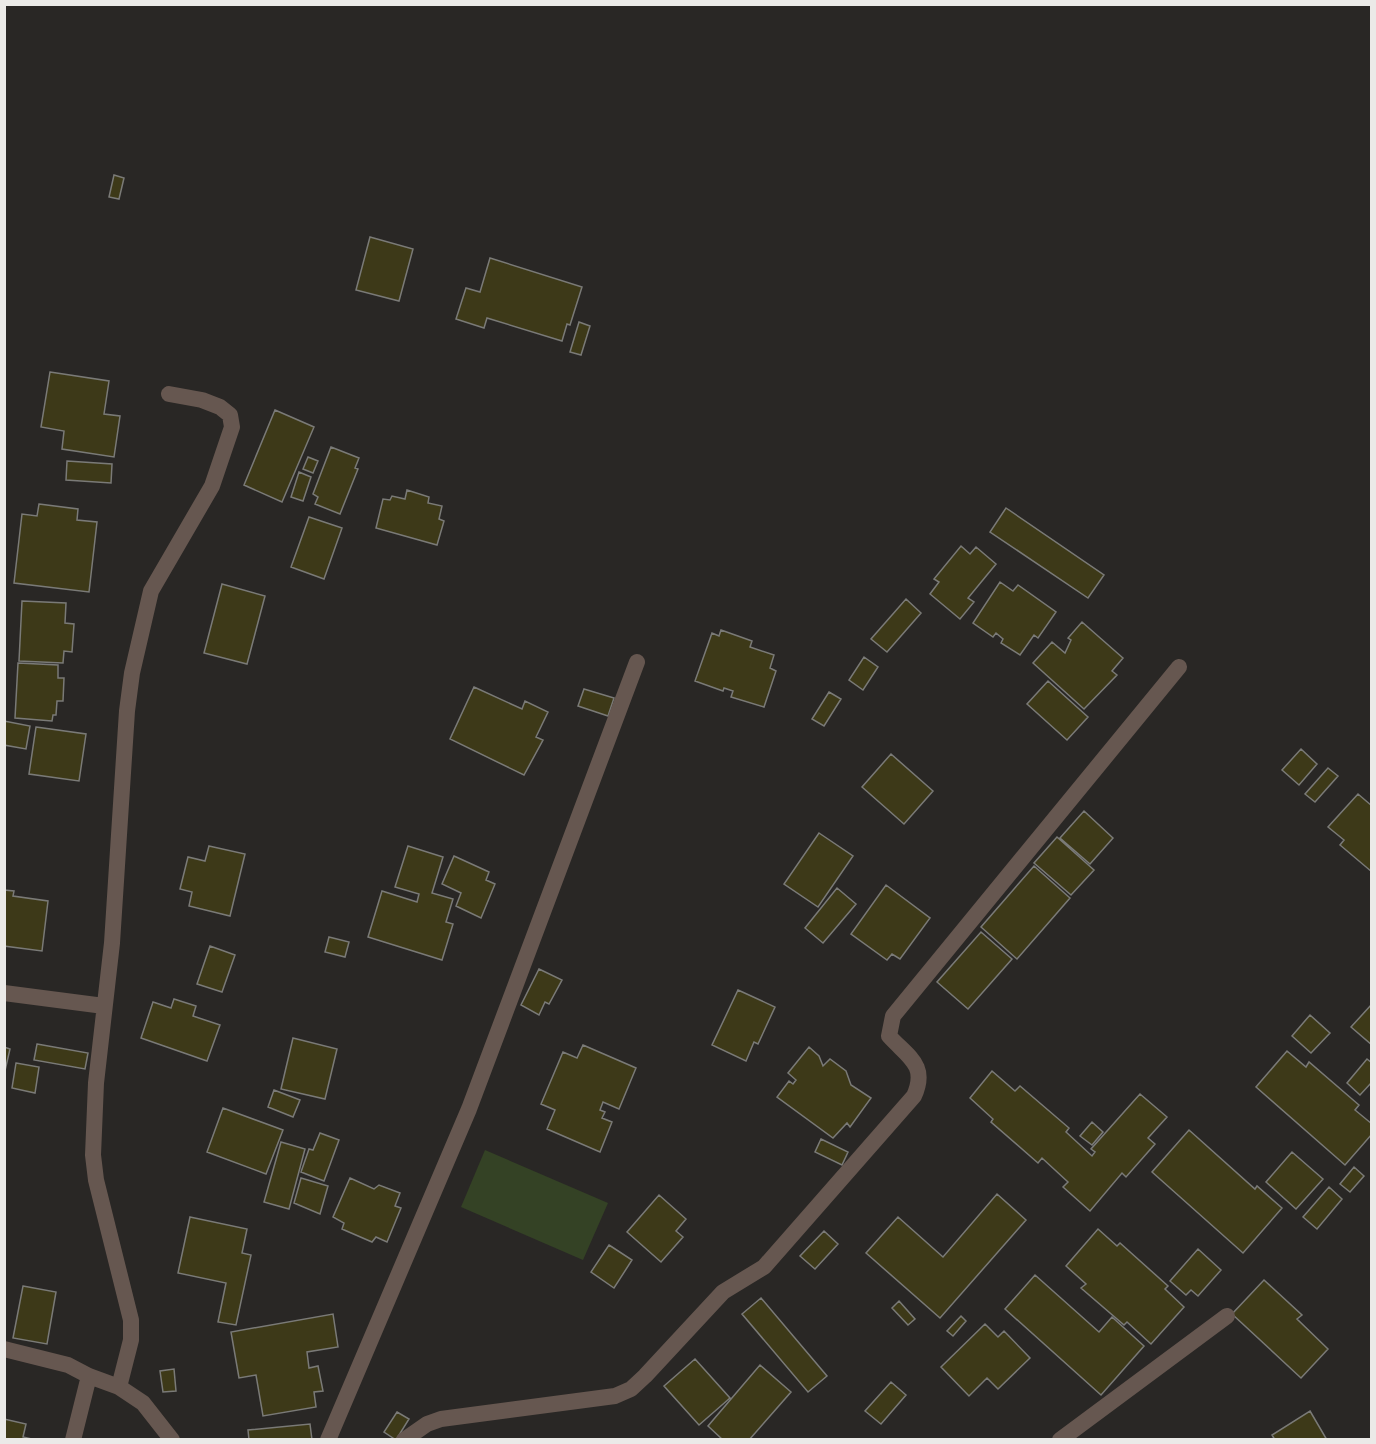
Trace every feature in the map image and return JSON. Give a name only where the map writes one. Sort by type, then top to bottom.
[{"type":"street","points":[[119,1387],[131,1340],[131,1320],[96,1180],[93,1155],[96,1083],[112,943],[132,673],[151,591],[212,486],[232,427],[230,415],[219,407],[169,394]]},
{"type":"street","points":[[328,1440],[468,1109],[637,662]]},
{"type":"street","points":[[404,1440],[427,1424],[441,1419],[615,1396],[631,1389],[723,1292],[764,1267],[914,1095],[921,1080],[919,1069],[889,1036],[893,1016],[1179,667]]},
{"type":"street","points":[[4,993],[104,1006]]},
{"type":"street","points":[[1060,1440],[1227,1316]]},
{"type":"street","points":[[4,1349],[68,1365],[119,1387],[143,1403],[172,1440]]},
{"type":"street","points":[[73,1440],[89,1376]]},
{"type":"shaded area","points":[[485,1150],[608,1203],[583,1260],[461,1207]]},
{"type":"building","points":[[114,175],[124,178],[119,199],[109,197]]},
{"type":"building","points":[[370,237],[413,249],[399,301],[356,290]]},
{"type":"building","points":[[490,258],[582,287],[570,325],[567,324],[562,341],[487,318],[484,328],[456,319],[466,288],[480,292]]},
{"type":"building","points":[[579,322],[590,326],[581,355],[570,352]]},
{"type":"building","points":[[50,372],[109,381],[104,414],[120,416],[114,457],[62,449],[64,431],[41,427]]},
{"type":"building","points":[[275,410],[314,427],[282,502],[244,485]]},
{"type":"building","points":[[331,447],[359,458],[355,468],[358,469],[340,514],[315,504],[318,497],[313,494]]},
{"type":"building","points":[[308,457],[318,461],[313,473],[303,469]]},
{"type":"building","points":[[67,461],[112,464],[111,483],[66,480]]},
{"type":"building","points":[[299,472],[311,477],[303,501],[291,497]]},
{"type":"building","points":[[407,490],[429,497],[428,503],[442,506],[439,519],[444,521],[437,545],[376,528],[383,499],[390,500],[392,496],[405,499]]},
{"type":"building","points":[[39,504],[78,509],[77,520],[97,522],[89,592],[14,583],[22,514],[37,516]]},
{"type":"building","points":[[1006,508],[1104,575],[1088,598],[990,532]]},
{"type":"building","points":[[309,517],[342,528],[324,579],[291,567]]},
{"type":"building","points":[[961,546],[970,554],[976,547],[996,564],[968,598],[974,602],[960,619],[930,594],[939,582],[934,579]]},
{"type":"building","points":[[1000,582],[1013,591],[1018,585],[1056,612],[1038,638],[1034,635],[1020,655],[1001,643],[1003,639],[996,633],[993,637],[973,623]]},
{"type":"building","points":[[222,584],[265,596],[247,664],[204,653]]},
{"type":"building","points":[[906,599],[921,613],[887,652],[871,639]]},
{"type":"building","points":[[22,601],[66,603],[65,623],[74,624],[72,652],[64,651],[63,663],[19,661]]},
{"type":"building","points":[[1082,622],[1123,658],[1112,671],[1117,675],[1084,709],[1033,663],[1052,642],[1065,653],[1071,640],[1068,638]]},
{"type":"building","points":[[721,630],[752,641],[750,647],[774,655],[770,668],[776,671],[764,707],[731,697],[733,691],[724,688],[723,691],[695,681],[712,633],[719,636]]},
{"type":"building","points":[[864,657],[878,667],[863,690],[849,680]]},
{"type":"building","points":[[18,663],[58,665],[58,678],[64,678],[63,701],[57,701],[56,715],[53,715],[52,721],[15,718]]},
{"type":"building","points":[[1048,681],[1088,717],[1067,740],[1027,704]]},
{"type":"building","points":[[474,687],[522,709],[525,701],[548,712],[536,737],[543,740],[524,775],[450,739]]},
{"type":"building","points":[[584,689],[614,698],[608,716],[578,706]]},
{"type":"building","points":[[829,692],[841,699],[824,726],[812,719]]},
{"type":"building","points":[[4,721],[30,726],[26,749],[4,745]]},
{"type":"building","points":[[36,727],[86,734],[79,781],[29,774]]},
{"type":"building","points":[[1301,749],[1317,764],[1299,785],[1282,770]]},
{"type":"building","points":[[891,754],[933,791],[904,824],[862,787]]},
{"type":"building","points":[[1328,768],[1338,776],[1315,802],[1305,794]]},
{"type":"building","points":[[1358,794],[1372,806],[1372,872],[1340,845],[1344,840],[1328,827]]},
{"type":"building","points":[[1084,811],[1113,838],[1090,864],[1060,838]]},
{"type":"building","points":[[819,833],[853,856],[818,907],[784,884]]},
{"type":"building","points":[[1057,837],[1094,870],[1071,895],[1034,863]]},
{"type":"building","points":[[209,846],[245,854],[230,916],[189,906],[192,892],[180,889],[188,857],[205,861]]},
{"type":"building","points":[[408,846],[443,857],[432,893],[453,899],[446,922],[453,924],[442,960],[368,937],[382,891],[417,902],[419,894],[395,887]]},
{"type":"building","points":[[454,856],[489,872],[486,880],[495,884],[481,918],[456,906],[461,893],[442,884]]},
{"type":"building","points":[[1034,866],[1070,898],[1017,959],[981,927]]},
{"type":"building","points":[[886,885],[930,918],[900,959],[892,954],[887,960],[851,934]]},
{"type":"building","points":[[837,888],[856,904],[823,943],[805,928]]},
{"type":"building","points":[[4,890],[14,891],[13,896],[48,901],[42,951],[4,946]]},
{"type":"building","points":[[981,932],[1012,959],[968,1009],[937,982]]},
{"type":"building","points":[[329,937],[349,942],[345,957],[325,952]]},
{"type":"building","points":[[210,946],[235,955],[222,992],[197,984]]},
{"type":"building","points":[[539,969],[562,980],[549,1004],[545,1002],[539,1015],[521,1005]]},
{"type":"building","points":[[738,990],[775,1007],[758,1044],[754,1042],[746,1061],[712,1045]]},
{"type":"building","points":[[174,999],[196,1006],[193,1016],[220,1025],[207,1061],[141,1038],[153,1002],[171,1008]]},
{"type":"building","points":[[1372,1004],[1372,1045],[1351,1027]]},
{"type":"building","points":[[1310,1015],[1330,1033],[1311,1053],[1292,1036]]},
{"type":"building","points":[[293,1038],[337,1049],[325,1099],[281,1089]]},
{"type":"building","points":[[37,1044],[88,1053],[85,1069],[34,1060]]},
{"type":"building","points":[[583,1045],[636,1068],[619,1109],[603,1102],[600,1110],[605,1112],[602,1118],[612,1122],[600,1152],[547,1129],[555,1110],[541,1104],[563,1052],[577,1058]]},
{"type":"building","points":[[4,1047],[10,1049],[4,1075]]},
{"type":"building","points":[[809,1047],[819,1056],[823,1066],[830,1059],[846,1071],[851,1085],[871,1098],[850,1127],[847,1123],[833,1138],[777,1097],[789,1081],[793,1084],[796,1080],[788,1073]]},
{"type":"building","points":[[1287,1051],[1306,1067],[1309,1062],[1359,1105],[1355,1110],[1372,1124],[1372,1134],[1345,1165],[1256,1087]]},
{"type":"building","points":[[1367,1059],[1372,1063],[1372,1082],[1360,1095],[1347,1083]]},
{"type":"building","points":[[16,1063],[39,1067],[35,1093],[12,1088]]},
{"type":"building","points":[[992,1071],[1015,1091],[1020,1086],[1069,1128],[1066,1132],[1092,1156],[1095,1152],[1091,1149],[1140,1094],[1167,1117],[1148,1138],[1155,1144],[1126,1177],[1122,1173],[1090,1211],[1063,1187],[1068,1182],[1042,1158],[1038,1163],[991,1122],[993,1119],[970,1098]]},
{"type":"building","points":[[274,1090],[300,1100],[293,1117],[268,1107]]},
{"type":"building","points":[[223,1108],[283,1130],[266,1174],[207,1152]]},
{"type":"building","points":[[1092,1122],[1103,1132],[1092,1145],[1080,1136]]},
{"type":"building","points":[[1189,1130],[1255,1189],[1257,1186],[1282,1208],[1243,1253],[1152,1172]]},
{"type":"building","points":[[320,1133],[339,1140],[324,1181],[301,1172],[309,1149],[313,1150]]},
{"type":"building","points":[[821,1139],[848,1152],[842,1165],[815,1152]]},
{"type":"building","points":[[281,1142],[305,1149],[289,1209],[264,1202]]},
{"type":"building","points":[[1292,1152],[1323,1179],[1296,1209],[1266,1182]]},
{"type":"building","points":[[1354,1167],[1364,1176],[1350,1192],[1340,1184]]},
{"type":"building","points":[[301,1178],[328,1186],[320,1214],[294,1203]]},
{"type":"building","points":[[350,1178],[374,1189],[379,1185],[400,1193],[395,1206],[401,1208],[387,1242],[376,1237],[372,1242],[342,1229],[344,1223],[333,1217]]},
{"type":"building","points":[[1329,1187],[1342,1199],[1317,1229],[1303,1217]]},
{"type":"building","points":[[997,1194],[1026,1220],[940,1318],[866,1253],[898,1217],[943,1257]]},
{"type":"building","points":[[659,1195],[686,1219],[676,1231],[683,1237],[661,1262],[627,1232]]},
{"type":"building","points":[[190,1217],[247,1229],[242,1253],[251,1255],[236,1325],[218,1322],[226,1283],[178,1273]]},
{"type":"building","points":[[1098,1229],[1117,1246],[1120,1243],[1168,1286],[1165,1289],[1184,1307],[1151,1344],[1127,1322],[1124,1325],[1081,1288],[1086,1284],[1066,1266]]},
{"type":"building","points":[[824,1231],[838,1244],[815,1269],[800,1256]]},
{"type":"building","points":[[609,1245],[632,1260],[614,1288],[591,1272]]},
{"type":"building","points":[[1198,1249],[1221,1270],[1198,1296],[1191,1290],[1186,1295],[1170,1281]]},
{"type":"building","points":[[1035,1275],[1099,1332],[1112,1317],[1144,1346],[1101,1395],[1005,1309]]},
{"type":"building","points":[[1264,1280],[1302,1315],[1297,1319],[1328,1349],[1301,1378],[1232,1314]]},
{"type":"building","points":[[23,1286],[56,1292],[47,1344],[13,1338]]},
{"type":"building","points":[[761,1298],[827,1376],[808,1392],[742,1314]]},
{"type":"building","points":[[899,1301],[915,1319],[908,1325],[892,1308]]},
{"type":"building","points":[[333,1314],[338,1347],[307,1352],[309,1368],[318,1366],[323,1391],[314,1392],[316,1407],[263,1416],[256,1375],[239,1378],[231,1332]]},
{"type":"building","points":[[961,1316],[966,1321],[953,1336],[947,1331]]},
{"type":"building","points":[[985,1324],[998,1337],[1004,1331],[1030,1358],[998,1389],[987,1378],[969,1396],[941,1367]]},
{"type":"building","points":[[695,1359],[730,1398],[699,1425],[664,1386]]},
{"type":"building","points":[[760,1365],[791,1392],[749,1440],[723,1440],[708,1426]]},
{"type":"building","points":[[174,1369],[176,1391],[163,1392],[160,1371]]},
{"type":"building","points":[[891,1382],[906,1395],[881,1424],[865,1411]]},
{"type":"building","points":[[1310,1411],[1327,1440],[1275,1440],[1272,1435]]},
{"type":"building","points":[[397,1412],[409,1419],[396,1440],[384,1432]]},
{"type":"building","points":[[4,1419],[26,1424],[23,1437],[36,1440],[4,1440]]},
{"type":"building","points":[[310,1424],[312,1440],[249,1440],[248,1430]]}]
